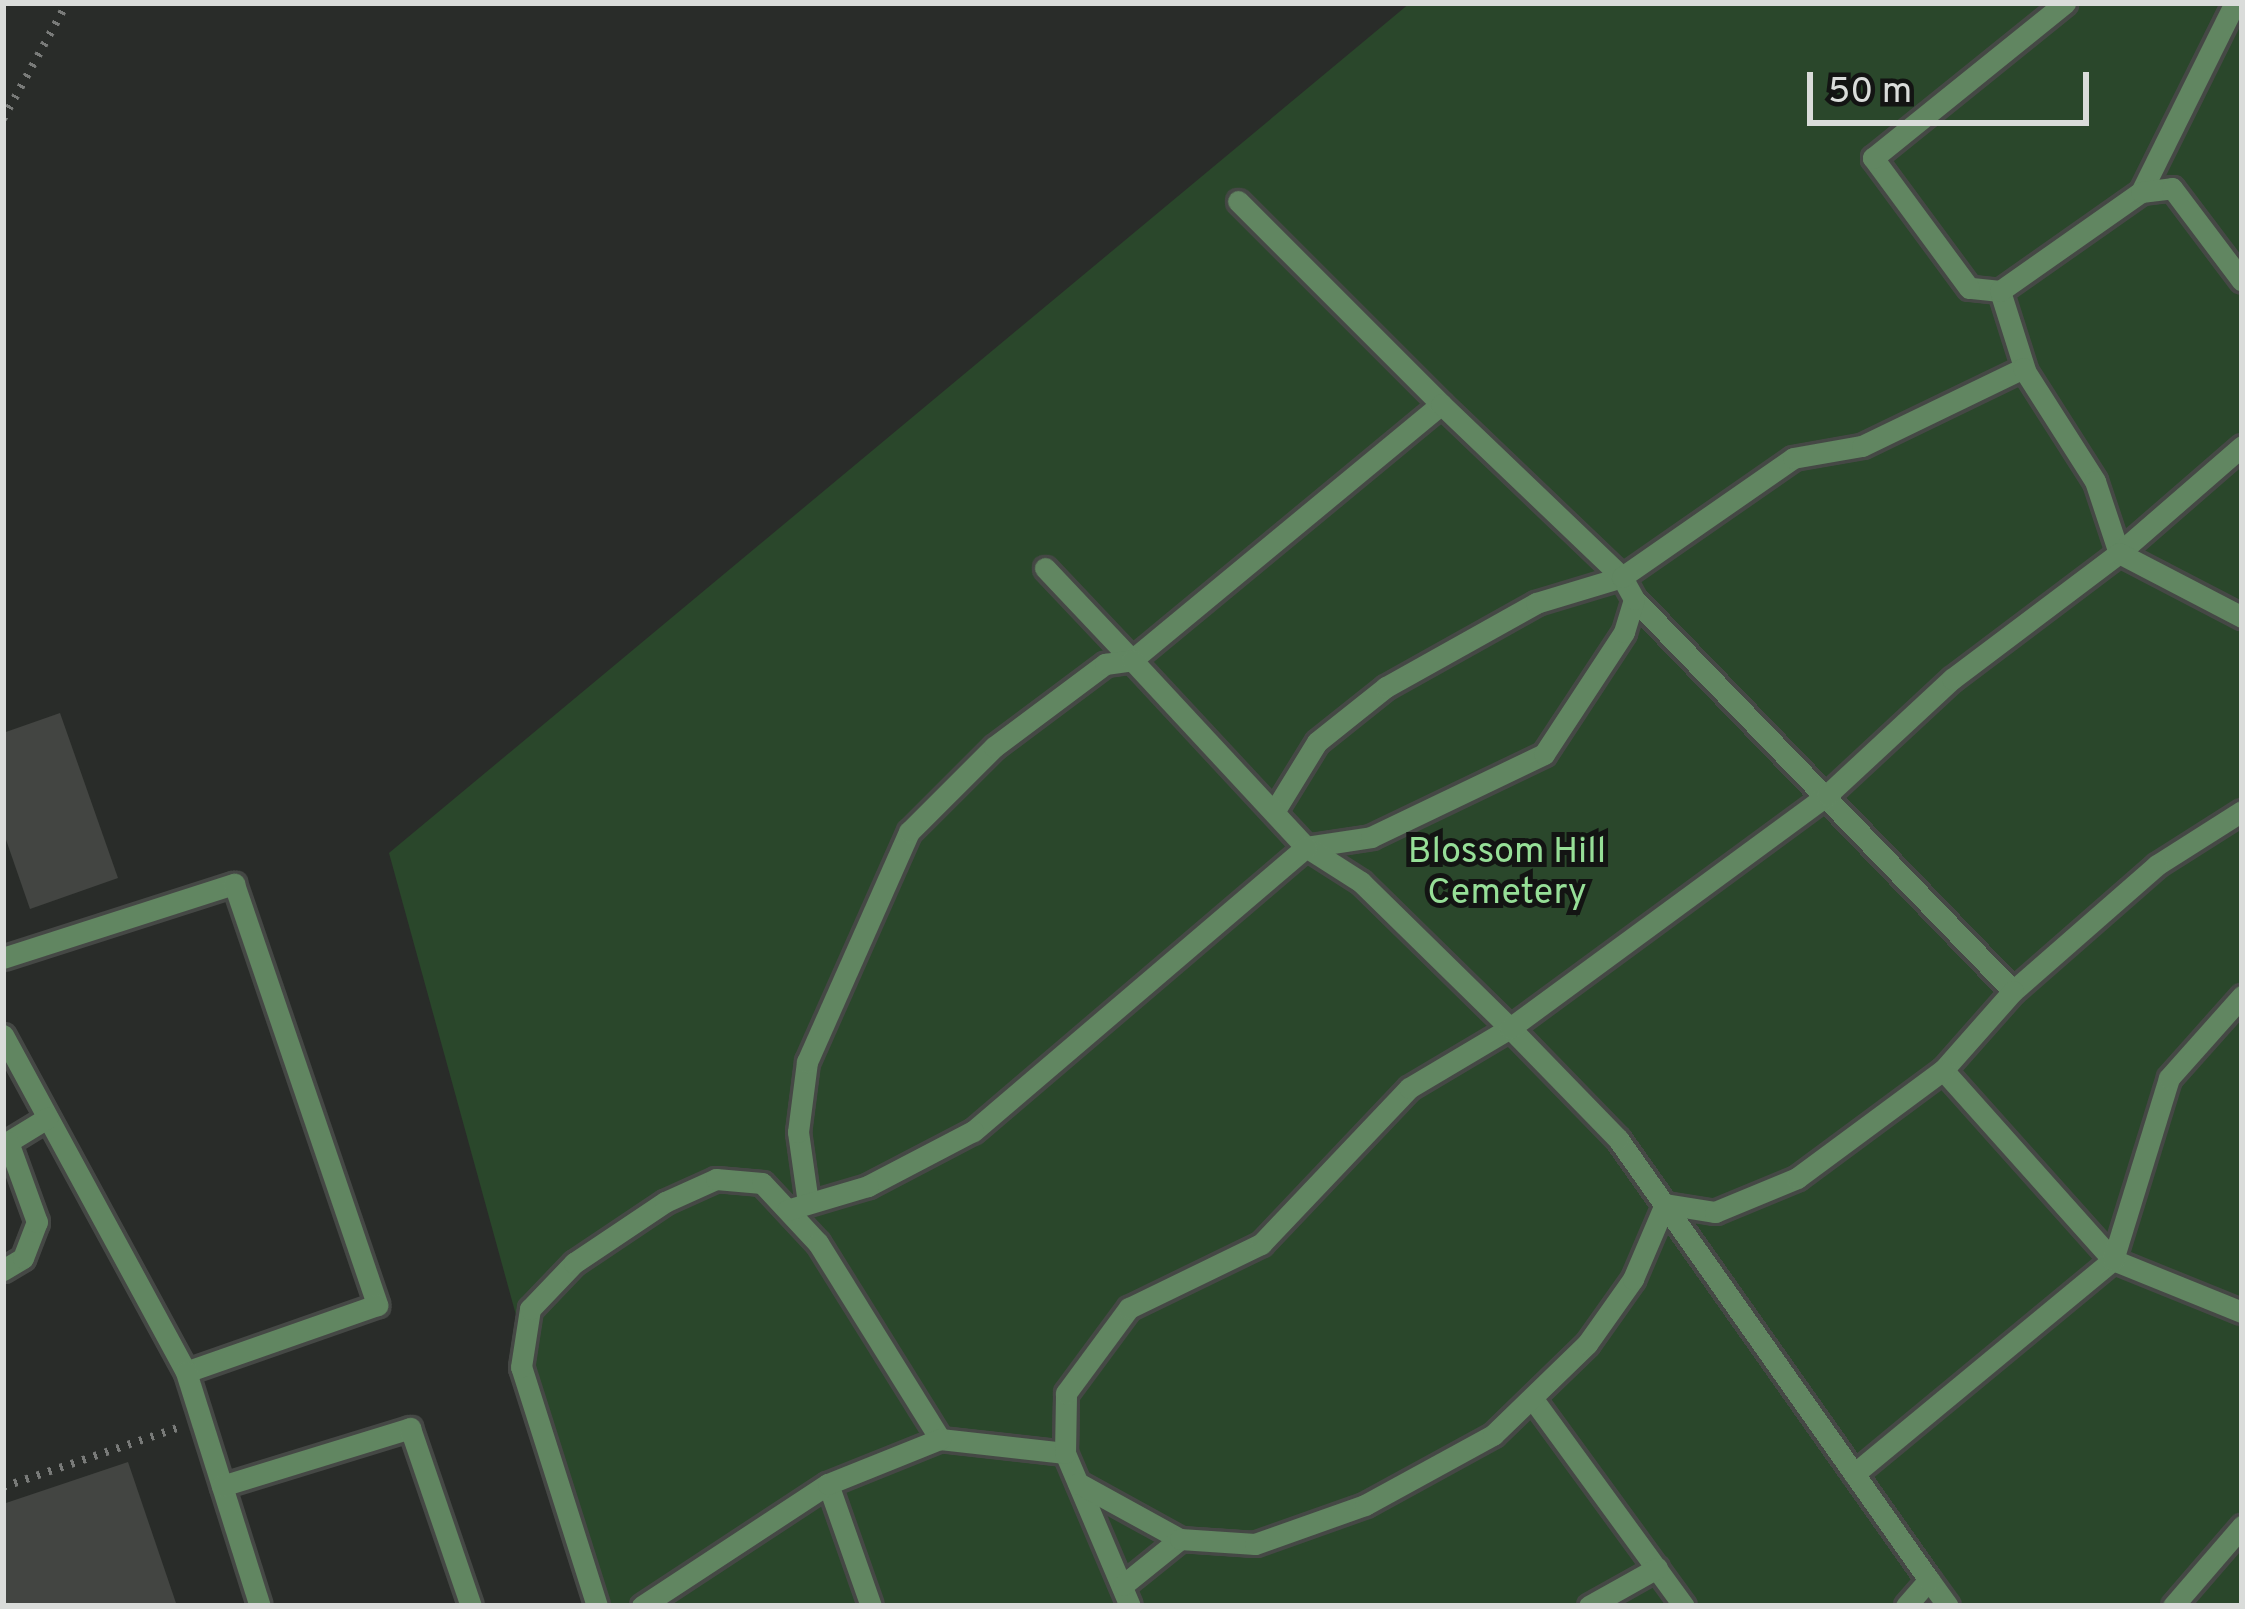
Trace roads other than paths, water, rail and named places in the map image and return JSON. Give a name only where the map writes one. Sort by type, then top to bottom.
[{"type":"lane","points":[[2066,3],[1873,158],[1969,288],[2000,291],[2141,192],[2172,188],[2242,281]]},
{"type":"lane","points":[[2141,192],[2235,3]]},
{"type":"lane","points":[[1238,201],[1622,578],[1634,599],[2013,991]]},
{"type":"lane","points":[[2000,291],[2024,370],[2095,481],[2120,553],[2242,617]]},
{"type":"lane","points":[[1277,807],[1317,742],[1386,688],[1535,603],[1622,578],[1793,458],[1862,446],[2024,370]]},
{"type":"lane","points":[[797,1206],[798,1132],[807,1062],[909,832],[994,747],[1105,664],[1132,660],[1441,404]]},
{"type":"lane","points":[[1180,1539],[1126,1596],[1065,1453],[1066,1393],[1129,1308],[1261,1244],[1409,1088],[1510,1028],[1827,795],[1952,680],[2120,553],[2242,446]]},
{"type":"lane","points":[[1045,568],[1277,807],[1306,847],[1361,882],[1510,1028],[1665,1204],[1948,1606]]},
{"type":"lane","points":[[797,1206],[973,1131],[1306,847],[1371,837],[1544,754],[1584,707],[1634,599]]},
{"type":"lane","points":[[1665,1204],[1715,1212],[1797,1178],[1942,1070],[2013,991],[2157,866],[2242,811]]},
{"type":"lane","points":[[3,958],[234,884],[377,1305],[186,1372]]},
{"type":"lane","points":[[1854,1474],[2113,1260],[2169,1078],[2242,996]]},
{"type":"lane","points":[[3,1034],[186,1372],[260,1606]]},
{"type":"lane","points":[[1942,1070],[2113,1260],[2242,1312]]},
{"type":"lane","points":[[3,1270],[23,1258],[37,1222],[5,1144],[47,1118]]},
{"type":"lane","points":[[597,1606],[521,1367],[530,1309],[574,1263],[716,1179],[762,1183],[797,1206],[940,1439]]},
{"type":"lane","points":[[1078,1483],[1180,1539],[1255,1544],[1365,1505],[1535,1402],[1633,1279],[1665,1204]]},
{"type":"lane","points":[[1535,1402],[1684,1606]]},
{"type":"lane","points":[[222,1486],[410,1428],[471,1606]]},
{"type":"lane","points":[[642,1606],[828,1484],[940,1439],[1065,1453]]},
{"type":"lane","points":[[828,1484],[871,1606]]},
{"type":"lane","points":[[2173,1606],[2242,1526]]},
{"type":"lane","points":[[1589,1606],[1657,1568]]},
{"type":"lane","points":[[1906,1606],[1929,1580]]},
{"type":"park label","name":"Blossom Hill Cemetery","points":[[1507,874]]}]
